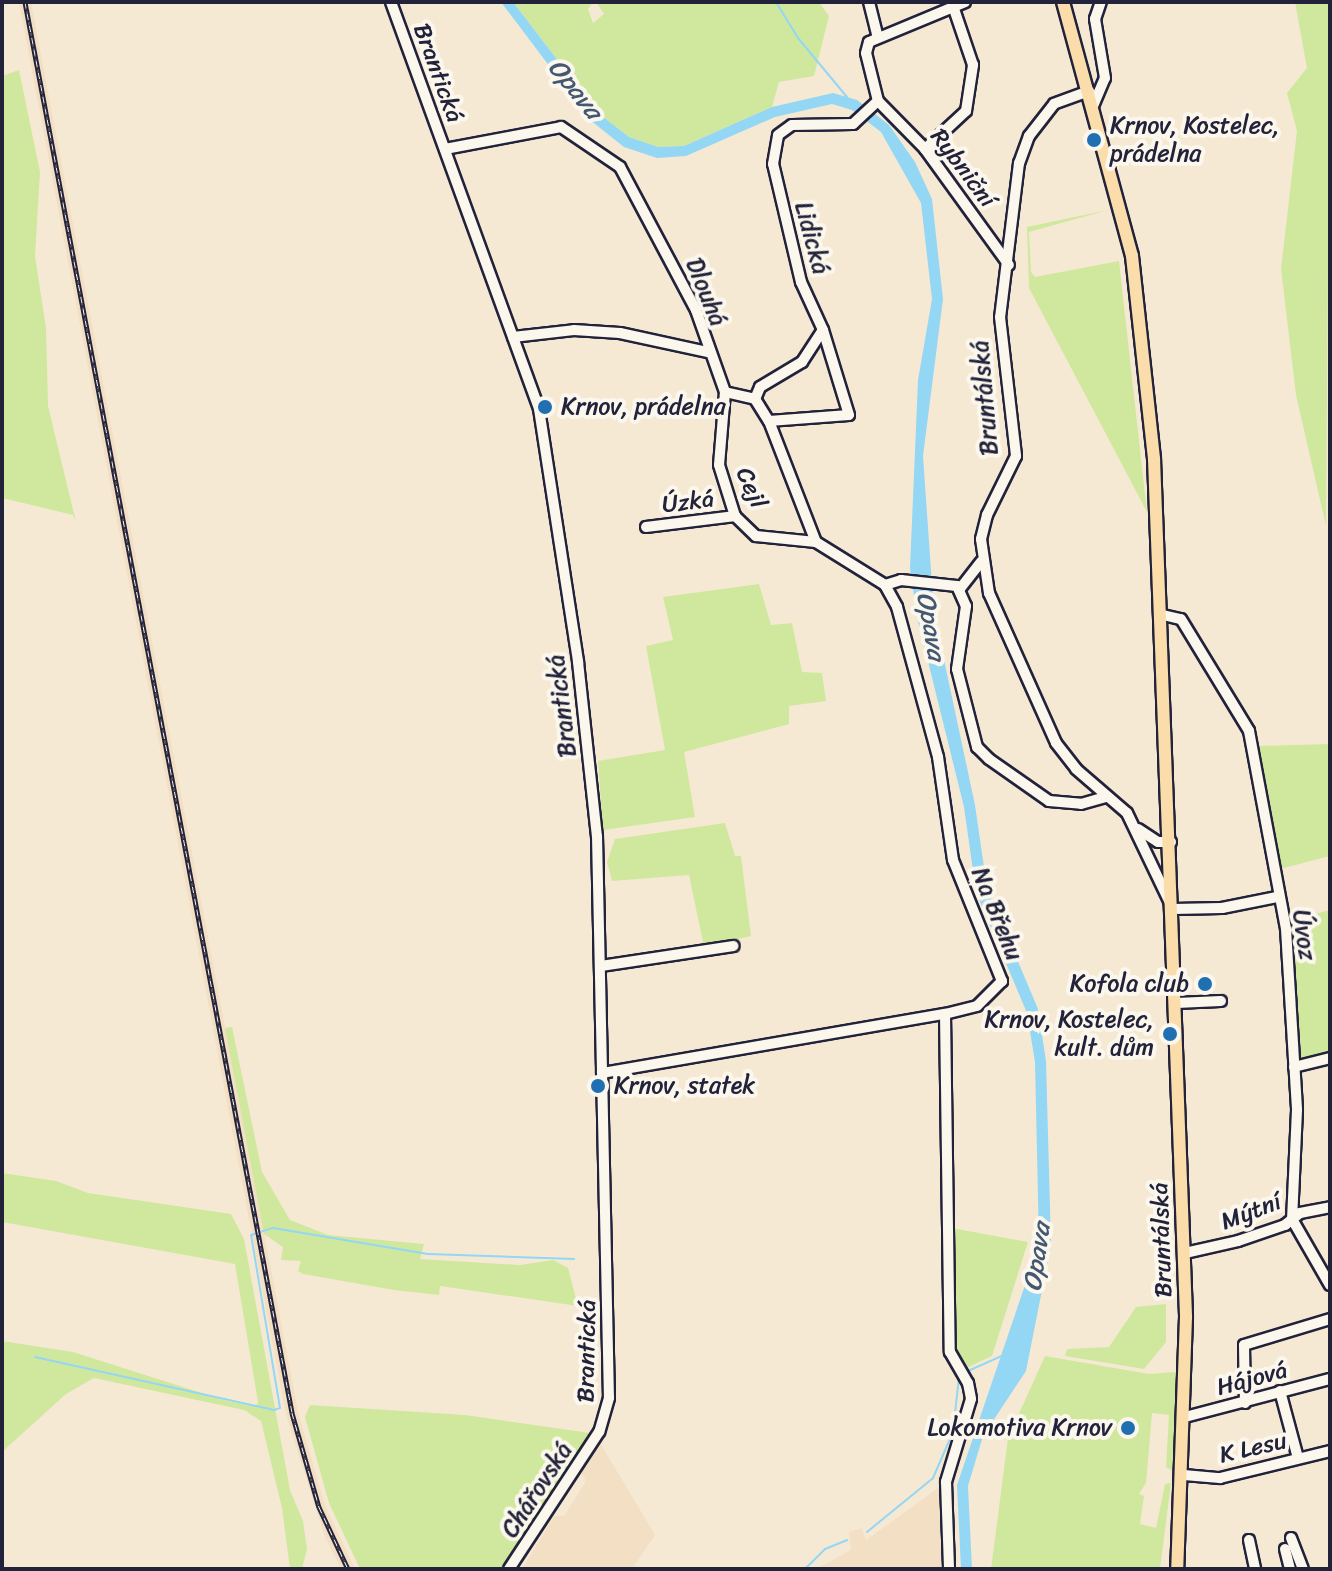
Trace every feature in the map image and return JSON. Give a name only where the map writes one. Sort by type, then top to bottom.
[{"type":"main road","name":"Bruntálská","points":[[1063,2],[1132,256],[1154,459],[1163,615],[1185,1253],[1184,1475],[1177,1569]]},
{"type":"street","name":"Brantická","points":[[391,2],[539,409],[578,662],[597,836],[601,966],[608,1409],[601,1428]]},
{"type":"street","points":[[869,2],[877,35]]},
{"type":"street","points":[[875,103],[866,53],[877,35],[965,2]]},
{"type":"street","points":[[1093,106],[1105,78],[1095,19],[1101,2]]},
{"type":"street","points":[[925,149],[966,111],[973,65],[953,6]]},
{"type":"street","name":"Bruntálská","points":[[1089,91],[1054,104],[1029,136],[1019,163],[1009,265],[1000,317],[1016,456],[987,515],[982,560],[989,593],[1056,743],[1136,828],[1158,842],[1171,842]]},
{"type":"street","name":"Rybniční","points":[[875,103],[925,149],[1009,265]]},
{"type":"street","name":"Lidická","points":[[823,330],[801,282],[773,150],[778,135],[792,125],[857,121],[875,103]]},
{"type":"street","name":"Dlouhá","points":[[445,149],[561,127],[620,167],[696,310],[708,352],[725,392]]},
{"type":"street","points":[[513,337],[574,330],[620,333],[708,352]]},
{"type":"street","points":[[755,399],[760,387],[802,362],[823,330]]},
{"type":"street","points":[[769,421],[849,415],[823,330]]},
{"type":"street","points":[[725,392],[755,399],[769,421],[816,542],[885,585],[901,580],[941,581],[959,590],[966,606],[957,669],[977,747],[1049,801],[1081,804],[1106,797]]},
{"type":"street","name":"Cejl","points":[[725,392],[719,465],[735,516],[756,536],[816,542]]},
{"type":"street","name":"Úzká","points":[[646,527],[735,516]]},
{"type":"street","points":[[959,590],[982,560]]},
{"type":"street","name":"Na Břehu","points":[[885,585],[897,607],[938,757],[953,860],[1002,981],[977,1006],[945,1014]]},
{"type":"street","name":"Úvoz","points":[[1163,615],[1181,619],[1249,731],[1277,897],[1286,929],[1294,1067],[1292,1219]]},
{"type":"street","name":"Bruntálská","points":[[1136,828],[1173,909]]},
{"type":"street","points":[[1173,909],[1222,908],[1277,897]]},
{"type":"street","points":[[601,966],[733,946]]},
{"type":"street","points":[[1176,1003],[1221,1001]]},
{"type":"street","points":[[602,1073],[945,1014],[950,1352],[971,1399],[946,1482],[949,1569]]},
{"type":"street","points":[[1294,1067],[1330,1058]]},
{"type":"street","name":"Mýtní","points":[[1185,1253],[1238,1241],[1330,1207]]},
{"type":"street","points":[[1292,1219],[1330,1285]]},
{"type":"street","points":[[1245,1403],[1244,1345],[1330,1319]]},
{"type":"street","name":"Hájová","points":[[1185,1417],[1330,1379]]},
{"type":"street","points":[[1280,1391],[1298,1458]]},
{"type":"street","name":"Chářovská","points":[[509,1569],[601,1428]]},
{"type":"street","name":"K Lesu","points":[[1184,1475],[1220,1478],[1330,1451]]},
{"type":"street","points":[[1291,1538],[1303,1569]]},
{"type":"street","points":[[1249,1540],[1255,1569]]},
{"type":"street","points":[[1285,1549],[1290,1569]]},
{"type":"shaded area","points":[[19,2],[31,2],[298,1412],[325,1505],[355,1569],[341,1569],[325,1537],[286,1415]]},
{"type":"shaded area","points":[[600,1443],[655,1535],[632,1569],[522,1569],[554,1516],[564,1516],[586,1481],[581,1471]]},
{"type":"shaded area","points":[[941,1486],[947,1569],[816,1569],[851,1550],[849,1532],[862,1528],[866,1540]]},
{"type":"green space","points":[[513,2],[593,2],[588,9],[593,23],[604,14],[596,2],[819,2],[829,16],[814,76],[779,82],[772,107],[684,146],[658,147],[629,137],[598,113]]},
{"type":"green space","points":[[1295,2],[1330,2],[1326,526],[1296,395],[1281,269],[1297,131],[1287,93],[1307,68]]},
{"type":"green space","points":[[19,70],[40,172],[35,256],[46,328],[48,406],[76,522],[73,515],[2,498],[2,76]]},
{"type":"green space","points":[[1108,210],[1029,232],[1031,272],[1035,277],[1119,261],[1147,512],[1029,288],[1027,227]]},
{"type":"green space","points":[[759,584],[771,625],[792,623],[802,672],[822,673],[826,701],[789,706],[789,724],[684,752],[695,817],[603,830],[598,761],[665,750],[646,646],[673,640],[663,597]]},
{"type":"green space","points":[[1330,744],[1330,856],[1276,870],[1257,746]]},
{"type":"green space","points":[[725,823],[735,856],[741,856],[751,936],[704,947],[689,875],[612,881],[607,862],[615,839]]},
{"type":"green space","points":[[1330,910],[1330,1051],[1300,1059],[1288,921]]},
{"type":"green space","points":[[232,1027],[262,1172],[290,1220],[328,1235],[424,1244],[420,1259],[520,1265],[553,1260],[568,1268],[578,1306],[440,1286],[439,1295],[394,1290],[303,1274],[298,1271],[301,1261],[281,1260],[283,1247],[264,1234],[225,1028]]},
{"type":"green space","points":[[2,1173],[56,1181],[88,1193],[231,1214],[244,1239],[290,1490],[303,1521],[307,1549],[302,1569],[290,1569],[282,1508],[261,1421],[244,1410],[94,1378],[66,1394],[2,1452],[2,1341],[73,1352],[227,1401],[256,1406],[258,1402],[235,1264],[2,1222]]},
{"type":"green space","points":[[952,1228],[1028,1242],[992,1356],[960,1371],[953,1354]]},
{"type":"green space","points":[[1166,1304],[1166,1342],[1144,1369],[1065,1356],[1067,1349],[1109,1347],[1136,1307]]},
{"type":"green space","points":[[1045,1356],[1149,1374],[1176,1372],[1173,1471],[1166,1467],[1169,1415],[1152,1413],[1146,1483],[1139,1494],[1144,1496],[1140,1524],[1156,1528],[1165,1484],[1171,1483],[1160,1569],[991,1569],[1008,1438]]},
{"type":"green space","points":[[310,1405],[465,1415],[590,1433],[503,1569],[360,1569],[329,1503],[305,1417]]},
{"type":"water","name":"Opava","points":[[501,2],[513,2],[598,113],[629,137],[658,147],[684,146],[772,107],[833,93],[857,100],[889,125],[915,162],[932,199],[943,299],[923,456],[934,613],[975,805],[987,888],[1038,1009],[1046,1061],[1051,1245],[1026,1371],[983,1436],[968,1486],[972,1569],[961,1569],[957,1485],[1039,1244],[1035,1062],[1027,1013],[976,892],[964,807],[917,617],[910,568],[918,380],[932,299],[921,203],[881,132],[852,110],[832,104],[775,117],[686,156],[657,158],[624,147],[590,120]]},
{"type":"waterway","points":[[776,2],[798,38],[847,97]]},
{"type":"waterway","points":[[35,1357],[274,1410],[280,1408],[251,1235],[273,1228],[428,1254],[574,1259]]},
{"type":"waterway","points":[[968,1371],[1002,1356]]},
{"type":"waterway","points":[[867,1532],[933,1478],[953,1432],[959,1377]]},
{"type":"waterway","points":[[805,1569],[825,1549],[847,1540]]},
{"type":"railway","points":[[25,2],[292,1413],[319,1507],[348,1569]]},
{"type":"place","name":"Krnov, Kostelec, prádelna","points":[[1094,140]]},
{"type":"place","name":"Krnov, prádelna","points":[[545,407]]},
{"type":"place","name":"Kofola club","points":[[1205,984]]},
{"type":"place","name":"Krnov, Kostelec, kult. dům","points":[[1170,1034]]},
{"type":"place","name":"Krnov, statek","points":[[598,1086]]},
{"type":"place","name":"Lokomotiva Krnov","points":[[1128,1428]]}]
